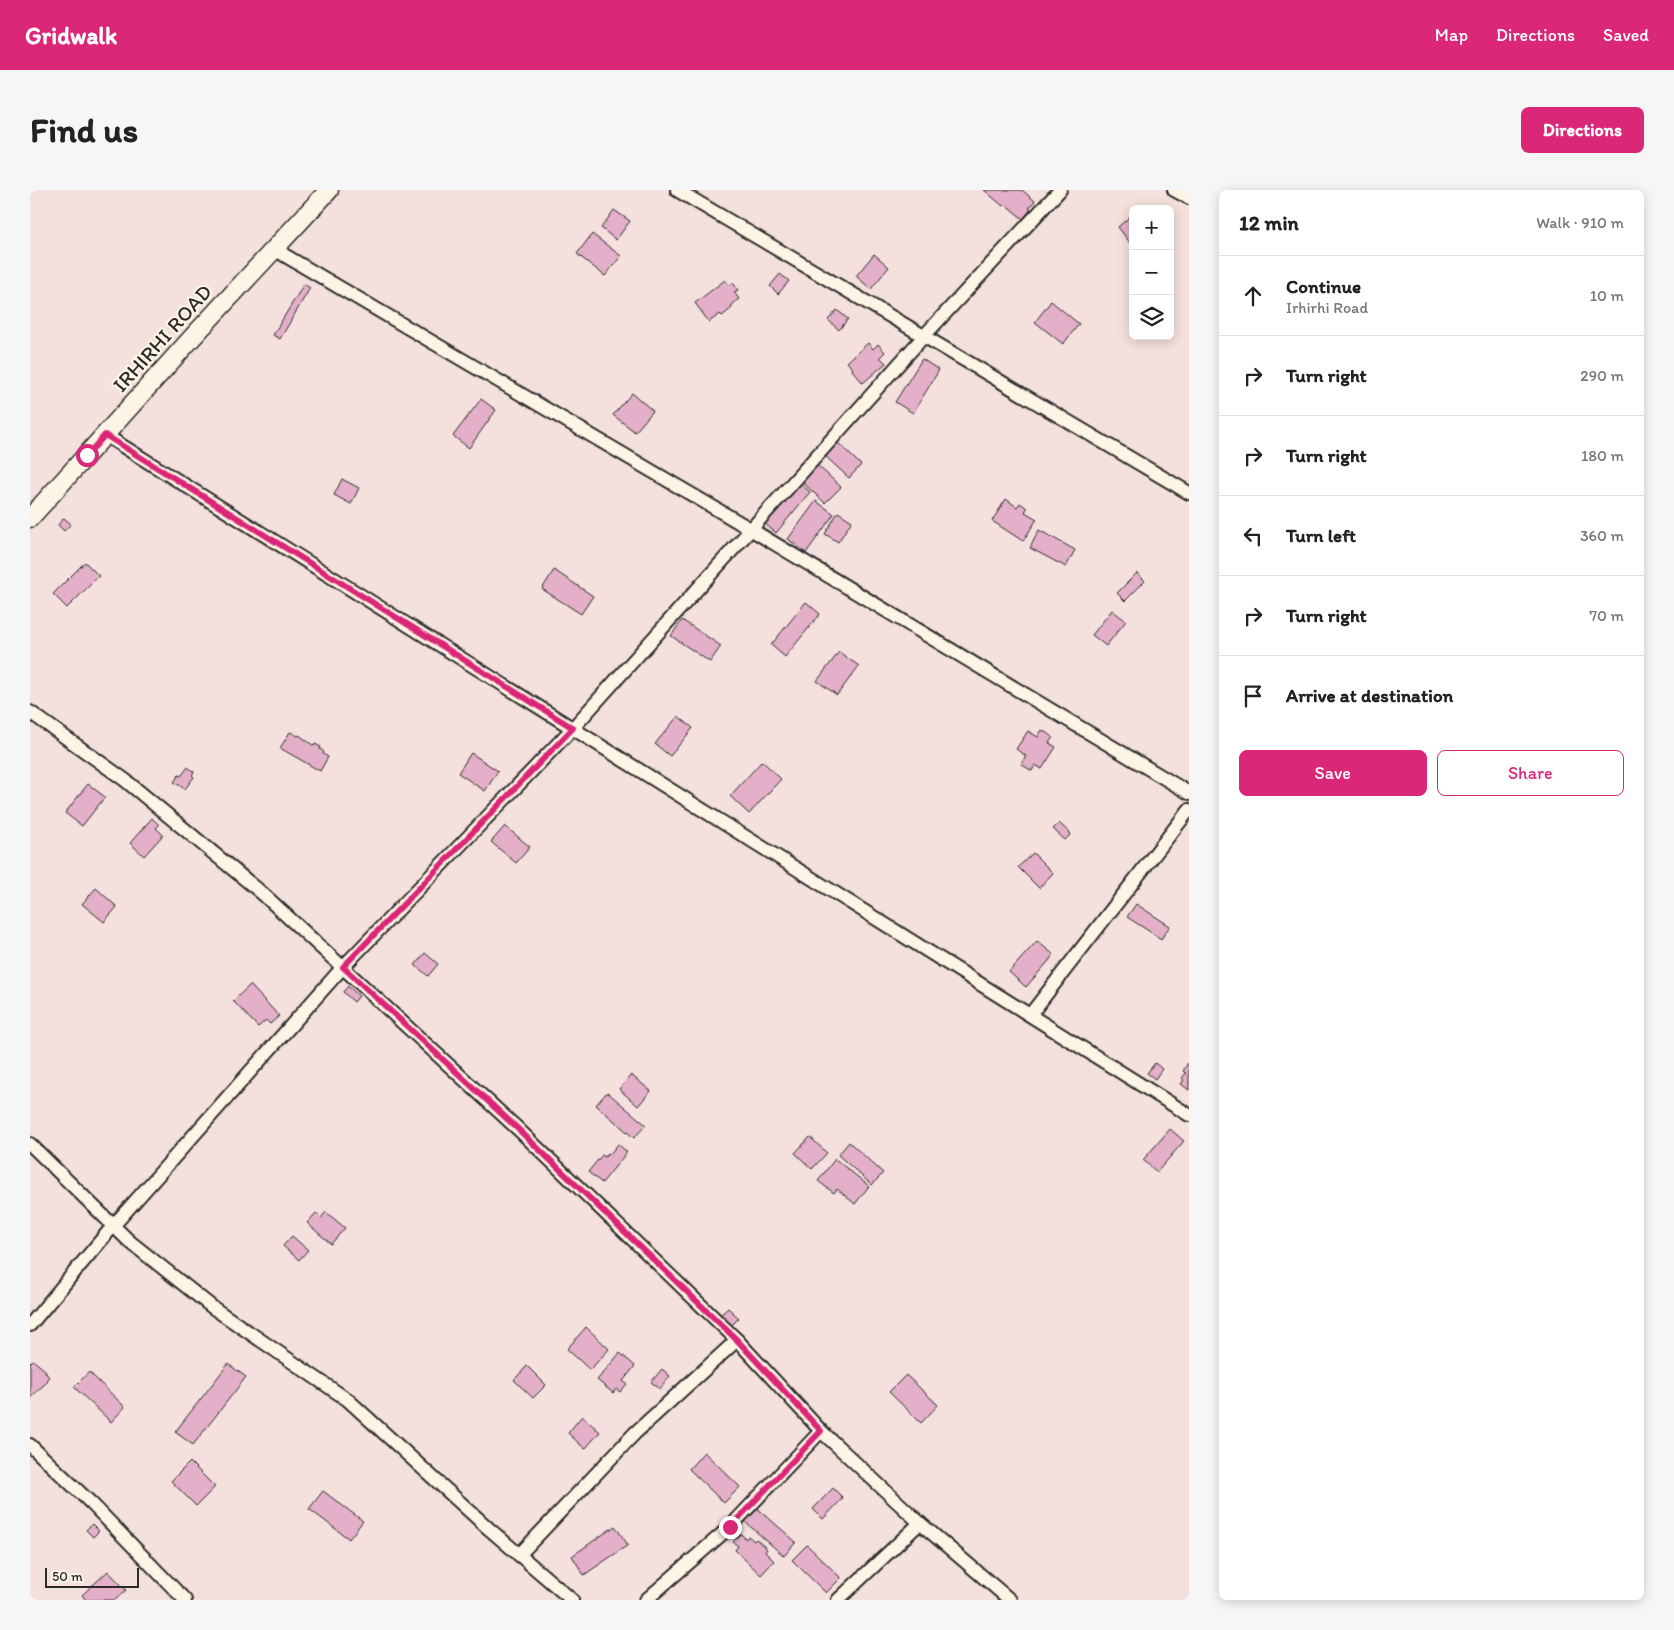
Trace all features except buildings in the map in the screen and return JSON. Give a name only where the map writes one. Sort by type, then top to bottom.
[{"type":"street","name":"IRHIRHI ROAD","points":[[30,518],[329,190]]},
{"type":"street","points":[[677,190],[1189,493]]},
{"type":"street","points":[[30,1325],[113,1226],[343,967],[573,728],[924,336],[1060,190]]},
{"type":"street","points":[[1174,190],[1189,198]]},
{"type":"street","points":[[274,249],[752,530],[1189,793]]},
{"type":"street","points":[[105,435],[1189,1115]]},
{"type":"street","points":[[30,712],[125,780],[263,894],[518,1129],[737,1340],[821,1431],[920,1523],[1010,1600]]},
{"type":"street","points":[[1030,1016],[1189,810]]},
{"type":"street","points":[[30,1144],[129,1241],[212,1307],[348,1400],[519,1555],[572,1600]]},
{"type":"street","points":[[519,1555],[635,1433],[737,1340]]},
{"type":"street","points":[[646,1600],[730,1527],[821,1431]]},
{"type":"street","points":[[30,1445],[92,1504],[186,1600]]},
{"type":"street","points":[[838,1600],[920,1523]]},
{"type":"route","points":[[87,455],[105,435],[573,728],[343,967],[518,1129],[737,1340],[821,1431],[730,1527]]}]
